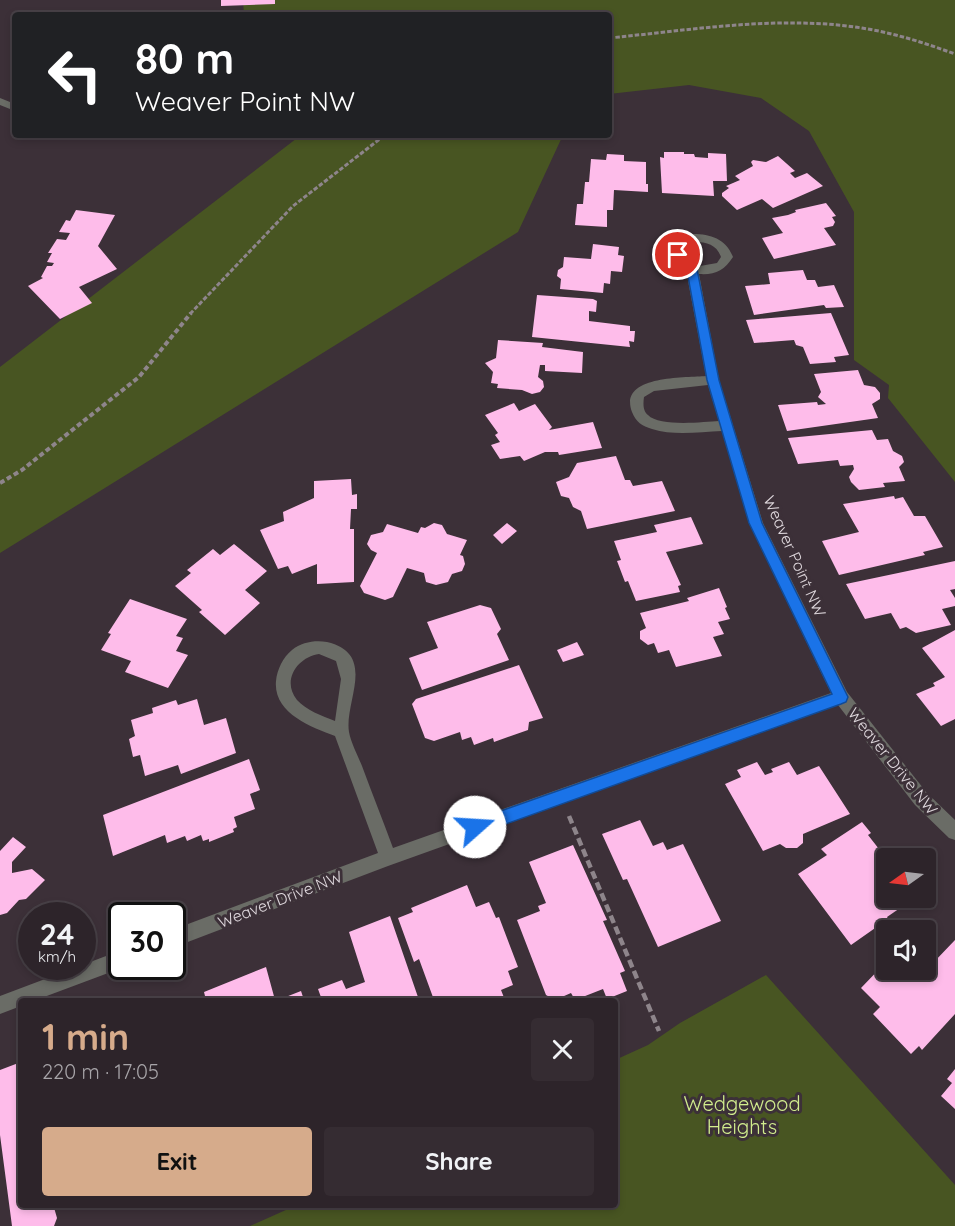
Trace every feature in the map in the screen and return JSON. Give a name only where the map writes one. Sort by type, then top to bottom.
[{"type":"street","name":"Weaver Point NW","points":[[692,269],[713,380],[756,523],[841,697]]},
{"type":"street","points":[[713,380],[645,388],[637,397],[638,410],[647,422],[660,425],[726,426]]},
{"type":"street","points":[[341,731],[306,715],[291,703],[283,686],[285,668],[295,656],[310,649],[329,648],[343,657],[349,679],[341,731],[388,858]]},
{"type":"street","name":"Weaver Drive NW","points":[[186,934],[388,858],[841,697],[921,799],[955,832]]},
{"type":"street","points":[[19,998],[108,964]]},
{"type":"street","points":[[0,1005],[18,998]]},
{"type":"path","points":[[612,38],[778,23],[848,26],[886,32],[955,54]]},
{"type":"path","points":[[0,483],[22,470],[139,377],[197,305],[293,206],[381,138]]},
{"type":"path","points":[[561,797],[659,1031]]},
{"type":"green space","points":[[243,0],[955,0],[955,482],[888,398],[889,385],[854,360],[854,212],[809,131],[761,98],[689,85],[612,94],[612,12],[244,12]]},
{"type":"green space","points":[[297,138],[562,138],[518,232],[0,553],[0,367]]},
{"type":"green space","name":"Wedgewood Heights","points":[[766,975],[955,1185],[955,1226],[250,1226],[290,1208],[618,1208],[618,1059],[648,1045],[680,1023]]},
{"type":"building","points":[[221,0],[275,0],[275,4],[221,6]]},
{"type":"building","points":[[664,152],[684,152],[684,154],[694,154],[695,157],[708,158],[708,153],[726,154],[727,181],[713,181],[714,196],[662,193],[660,157],[664,158]]},
{"type":"building","points":[[607,154],[624,155],[624,161],[646,162],[648,192],[614,190],[613,210],[607,210],[607,227],[575,225],[577,204],[583,204],[585,182],[589,182],[591,159],[606,160]]},
{"type":"building","points":[[778,156],[795,171],[790,173],[795,178],[807,173],[823,186],[773,208],[762,199],[737,210],[722,196],[722,193],[729,188],[726,186],[740,180],[735,176],[753,166],[751,162],[753,160],[766,162]]},
{"type":"building","points":[[826,203],[836,216],[832,217],[835,222],[833,226],[824,228],[836,245],[774,259],[762,238],[783,233],[772,218]]},
{"type":"building","points":[[76,210],[115,215],[98,246],[117,269],[79,287],[92,303],[60,319],[28,286],[43,278],[41,277],[47,266],[52,266],[54,263],[47,262],[52,253],[48,253],[57,239],[66,240],[70,233],[59,232],[66,220],[70,221]]},
{"type":"building","points":[[593,244],[619,247],[618,255],[624,256],[622,272],[611,271],[610,284],[604,283],[603,293],[560,289],[561,279],[557,276],[558,270],[563,267],[564,257],[591,259]]},
{"type":"building","points":[[803,270],[807,280],[815,280],[818,287],[834,285],[844,307],[826,308],[824,305],[754,315],[745,286],[770,284],[768,273]]},
{"type":"building","points":[[537,295],[593,299],[597,301],[596,312],[589,311],[589,321],[630,326],[630,331],[635,331],[634,342],[629,341],[630,347],[532,337]]},
{"type":"building","points":[[831,313],[849,355],[834,357],[836,362],[810,364],[803,347],[796,345],[794,340],[754,343],[746,320]]},
{"type":"building","points":[[498,340],[543,343],[542,347],[583,352],[582,373],[545,371],[545,365],[540,365],[538,377],[543,381],[544,387],[540,392],[532,394],[522,390],[497,388],[498,384],[491,383],[493,372],[485,363],[496,358]]},
{"type":"building","points":[[858,370],[864,385],[875,387],[880,393],[880,399],[872,404],[878,418],[787,431],[778,405],[817,402],[818,405],[826,404],[818,397],[821,392],[814,374]]},
{"type":"building","points":[[514,403],[519,411],[535,404],[552,427],[549,430],[593,422],[602,448],[559,455],[558,452],[545,452],[524,461],[520,456],[500,459],[491,445],[500,442],[495,435],[498,433],[485,415]]},
{"type":"building","points":[[872,430],[877,440],[888,439],[893,451],[902,456],[904,462],[899,467],[905,481],[883,483],[885,487],[859,490],[849,477],[854,469],[853,465],[840,466],[838,460],[798,464],[788,438]]},
{"type":"building","points":[[616,456],[625,480],[630,480],[633,486],[662,481],[675,511],[587,529],[581,511],[573,507],[569,498],[561,496],[556,482],[569,477],[577,463]]},
{"type":"building","points":[[351,479],[352,495],[357,494],[357,509],[351,509],[350,529],[354,529],[354,582],[317,584],[317,564],[292,574],[288,566],[278,569],[260,530],[284,521],[283,512],[314,498],[314,481]]},
{"type":"building","points":[[894,496],[895,499],[903,497],[914,516],[925,516],[943,547],[923,552],[925,555],[839,575],[822,541],[859,532],[843,504]]},
{"type":"building","points":[[691,517],[703,544],[666,552],[681,585],[678,586],[680,592],[636,601],[617,561],[621,560],[614,541],[657,532],[654,525]]},
{"type":"building","points":[[434,523],[442,525],[447,534],[467,540],[460,555],[463,556],[465,564],[462,571],[452,574],[448,582],[436,585],[426,582],[424,573],[407,568],[393,597],[385,600],[364,593],[360,586],[377,553],[367,544],[371,535],[383,532],[387,524],[418,533],[421,527],[425,528]]},
{"type":"building","points":[[507,523],[517,531],[502,544],[493,535]]},
{"type":"building","points":[[234,544],[267,571],[245,590],[260,603],[225,635],[175,586],[191,573],[187,570],[213,549],[220,555]]},
{"type":"building","points":[[955,561],[955,589],[950,590],[955,598],[955,606],[942,609],[951,625],[916,633],[906,627],[900,629],[891,613],[865,619],[846,584]]},
{"type":"building","points":[[719,588],[730,619],[718,622],[724,634],[713,637],[722,656],[676,667],[669,650],[658,653],[654,643],[648,645],[640,639],[640,631],[646,628],[640,613],[689,601],[687,598]]},
{"type":"building","points":[[130,599],[187,619],[176,636],[183,638],[176,651],[188,655],[168,688],[125,672],[131,661],[101,650],[111,634],[108,633]]},
{"type":"building","points":[[480,605],[491,608],[501,629],[497,634],[509,660],[422,690],[409,658],[438,648],[427,622]]},
{"type":"building","points":[[955,630],[955,719],[941,726],[916,694],[935,686],[933,683],[945,677],[922,648]]},
{"type":"building","points":[[577,642],[584,655],[563,662],[557,650]]},
{"type":"building","points":[[519,665],[543,718],[529,722],[528,730],[494,742],[493,738],[474,745],[471,737],[462,740],[460,732],[434,741],[425,738],[412,704],[416,699]]},
{"type":"building","points":[[197,699],[204,725],[226,718],[236,753],[181,774],[178,765],[145,776],[140,755],[133,757],[129,739],[135,736],[131,720],[153,713],[152,708],[176,700],[178,705]]},
{"type":"building","points":[[249,759],[260,790],[250,794],[255,809],[234,817],[237,827],[233,829],[234,832],[209,842],[209,839],[203,841],[201,835],[187,841],[185,836],[167,843],[165,835],[113,856],[103,815]]},
{"type":"building","points":[[757,762],[765,775],[773,772],[771,769],[789,762],[797,775],[819,766],[850,814],[803,834],[803,843],[797,848],[786,848],[780,844],[763,851],[725,784],[741,777],[737,770]]},
{"type":"building","points":[[640,820],[653,846],[663,842],[667,850],[683,844],[721,921],[658,947],[627,879],[623,880],[602,834]]},
{"type":"building","points":[[862,822],[871,833],[868,835],[878,848],[876,848],[876,908],[900,908],[887,917],[887,920],[876,920],[876,927],[851,945],[798,874],[827,855],[821,849]]},
{"type":"building","points":[[13,837],[26,847],[12,862],[12,873],[32,869],[45,880],[26,899],[19,900],[7,913],[0,915],[0,851]]},
{"type":"building","points":[[573,845],[607,920],[603,921],[625,971],[620,973],[627,991],[610,998],[607,998],[603,989],[580,998],[574,998],[571,993],[560,998],[546,995],[517,920],[540,911],[538,906],[546,903],[529,862]]},
{"type":"building","points":[[467,885],[476,907],[489,902],[496,918],[499,917],[518,967],[508,971],[513,985],[501,990],[504,998],[433,998],[419,959],[414,962],[398,918],[413,912],[411,908]]},
{"type":"building","points":[[390,916],[418,998],[321,998],[318,989],[342,980],[346,989],[365,982],[349,932]]},
{"type":"building","points":[[955,940],[955,1014],[922,1050],[919,1046],[911,1054],[873,1014],[880,1007],[861,988],[876,972],[876,980],[936,980],[936,960]]},
{"type":"building","points":[[266,967],[274,998],[206,998],[204,992]]},
{"type":"building","points":[[301,991],[303,998],[283,998]]},
{"type":"building","points":[[18,1063],[18,1208],[54,1208],[57,1218],[54,1226],[12,1226],[0,1135],[0,1070]]},
{"type":"building","points":[[955,1069],[955,1109],[941,1096],[952,1083],[947,1079]]},
{"type":"route","points":[[475,827],[841,697],[756,523],[713,380],[692,269],[685,265],[678,255]]}]
